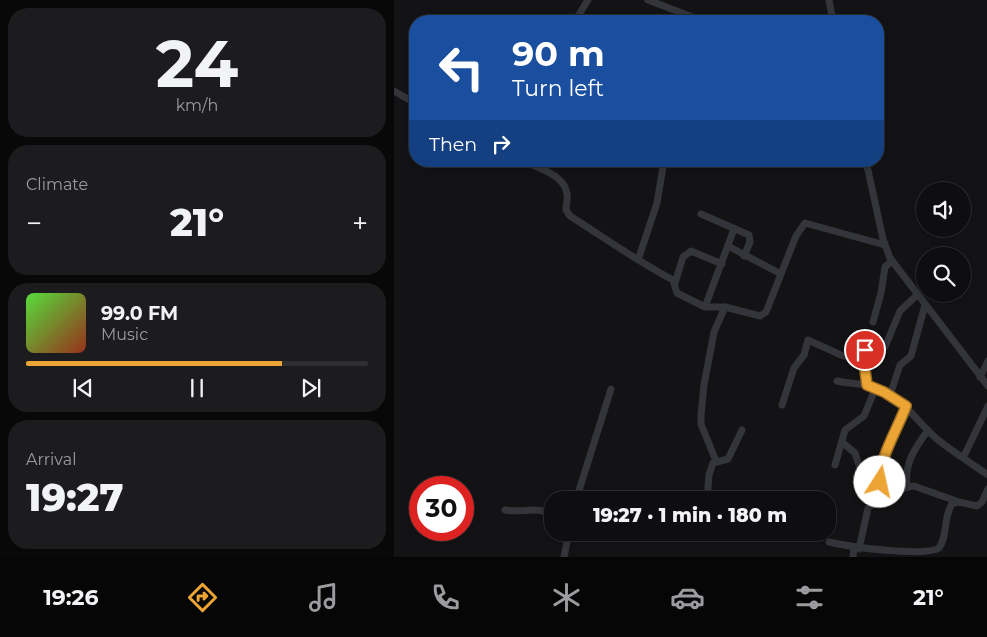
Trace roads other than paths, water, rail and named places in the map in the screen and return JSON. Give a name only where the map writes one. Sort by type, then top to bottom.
[{"type":"street","points":[[579,15],[588,0]]},
{"type":"street","points":[[648,0],[687,15]]},
{"type":"street","points":[[829,0],[832,15]]},
{"type":"street","points":[[394,91],[409,100]]},
{"type":"street","points":[[537,167],[563,184],[567,192],[566,210],[570,216],[675,283]]},
{"type":"street","points":[[638,260],[657,203],[663,167]]},
{"type":"street","points":[[867,167],[885,244],[892,261],[916,294]]},
{"type":"street","points":[[701,214],[750,238],[744,256]]},
{"type":"street","points":[[722,264],[691,251],[683,257],[675,283],[675,290],[677,293],[705,307],[725,307],[753,315],[763,315],[782,274],[796,236],[805,223],[885,244]]},
{"type":"street","points":[[705,307],[734,229]]},
{"type":"street","points":[[728,246],[744,256],[782,274]]},
{"type":"street","points":[[872,322],[881,293],[885,267],[892,261]]},
{"type":"street","points":[[867,385],[864,363],[867,347],[882,348],[887,346],[900,311],[916,296]]},
{"type":"street","points":[[923,302],[987,386]]},
{"type":"street","points":[[890,395],[900,365],[911,356],[925,305]]},
{"type":"street","points":[[716,461],[700,415],[714,332],[725,307]]},
{"type":"street","points":[[782,405],[794,368],[804,355],[808,340],[864,363]]},
{"type":"street","points":[[980,377],[987,361]]},
{"type":"street","points":[[837,381],[867,385],[890,395],[906,406],[939,440],[987,475]]},
{"type":"street","points":[[835,465],[845,430],[860,420],[868,410],[876,388]]},
{"type":"street","points":[[579,491],[611,389]]},
{"type":"street","points":[[880,482],[884,459],[906,406]]},
{"type":"street","points":[[963,458],[987,406]]},
{"type":"street","points":[[708,491],[711,467],[716,461],[728,458],[742,430]]},
{"type":"street","points":[[905,488],[911,454],[928,430]]},
{"type":"street","points":[[842,442],[855,453],[862,475],[905,488]]},
{"type":"street","points":[[853,557],[868,508],[905,488],[914,486],[959,502],[977,506],[982,502],[987,489]]},
{"type":"street","points":[[830,542],[899,556],[936,554],[943,539],[950,508],[952,504],[959,502]]},
{"type":"street","points":[[505,510],[539,509],[544,511]]},
{"type":"street","points":[[564,557],[568,541]]}]
